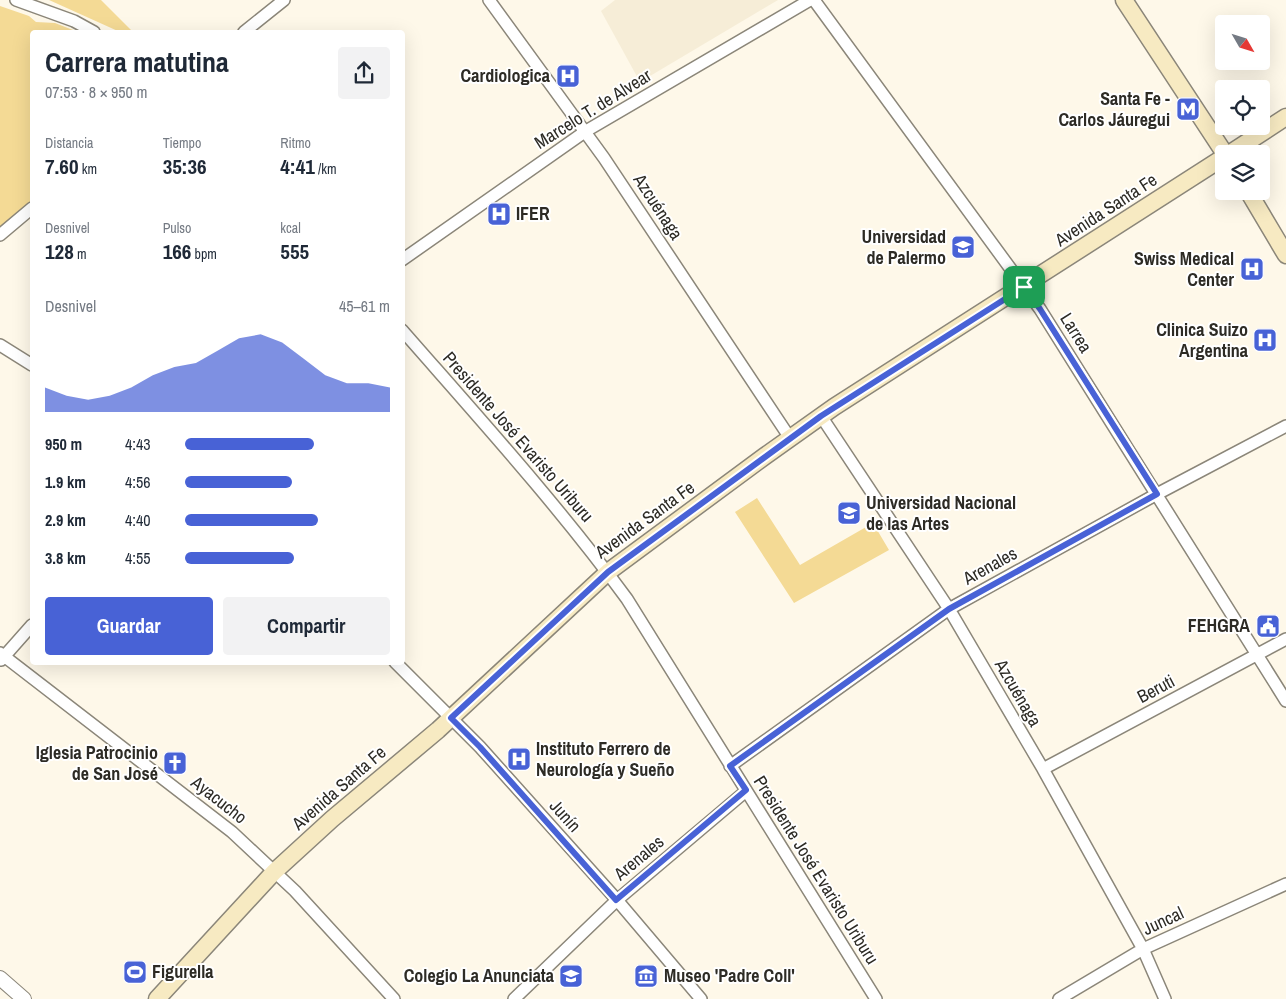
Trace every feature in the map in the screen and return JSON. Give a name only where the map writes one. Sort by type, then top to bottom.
[{"type":"main road","points":[[1124,0],[1220,145]]},
{"type":"main road","points":[[1243,145],[1286,118]]},
{"type":"main road","name":"Avenida Santa Fe","points":[[157,999],[274,872],[332,819],[451,718],[608,572],[821,416],[1215,163]]},
{"type":"main road","points":[[1253,200],[1286,255]]},
{"type":"street","points":[[16,0],[74,21],[90,30]]},
{"type":"street","points":[[246,30],[284,0]]},
{"type":"street","name":"Azcuénaga","points":[[489,0],[586,131],[790,438]]},
{"type":"street","name":"Marcelo T. de Alvear","points":[[405,258],[586,131],[812,0]]},
{"type":"street","name":"Larrea","points":[[812,0],[1040,309],[1286,701]]},
{"type":"street","points":[[0,235],[30,210]]},
{"type":"street","name":"Presidente José Evaristo Uriburu","points":[[405,333],[547,496],[608,572],[627,599],[876,999]]},
{"type":"street","points":[[0,345],[30,364]]},
{"type":"street","name":"Azcuénaga","points":[[821,416],[949,609],[1043,769],[1143,949],[1165,999]]},
{"type":"street","name":"Arenales","points":[[730,766],[949,609],[1157,494],[1286,426]]},
{"type":"street","points":[[1,657],[30,627]]},
{"type":"street","name":"Beruti","points":[[1043,769],[1286,639]]},
{"type":"street","name":"Ayacucho","points":[[1,657],[232,832],[295,891],[394,999]]},
{"type":"street","name":"Junín","points":[[398,665],[480,747],[701,999]]},
{"type":"street","name":"Arenales","points":[[514,999],[616,900],[746,790]]},
{"type":"street","name":"Juncal","points":[[1059,999],[1143,949],[1286,884]]},
{"type":"street","points":[[0,978],[24,999]]},
{"type":"shaded area","points":[[49,0],[101,0],[131,30],[116,30]]},
{"type":"shaded area","points":[[615,0],[778,0],[640,82],[601,11]]},
{"type":"shaded area","points":[[0,6],[29,16],[36,22],[55,23],[73,30],[30,30],[30,202],[0,227]]},
{"type":"shaded area","points":[[757,498],[800,565],[873,523],[889,550],[794,603],[735,512]]},
{"type":"place","name":"Cardiologica","points":[[568,76]]},
{"type":"place","name":"Santa Fe - Carlos Jáuregui","points":[[1188,109]]},
{"type":"place","name":"IFER","points":[[499,214]]},
{"type":"place","name":"Universidad de Palermo","points":[[963,247]]},
{"type":"place","name":"Swiss Medical Center","points":[[1252,269]]},
{"type":"place","name":"Clinica Suizo Argentina","points":[[1265,340]]},
{"type":"place","name":"Universidad Nacional de las Artes","points":[[849,513]]},
{"type":"place","name":"FEHGRA","points":[[1268,626]]},
{"type":"place","name":"Instituto Ferrero de Neurología y Sueño","points":[[519,759]]},
{"type":"place","name":"Iglesia Patrocinio de San José","points":[[175,763]]},
{"type":"place","name":"Figurella","points":[[135,972]]},
{"type":"place","name":"Colegio La Anunciata","points":[[571,976]]},
{"type":"place","name":"Museo 'Padre Coll'","points":[[646,976]]},
{"type":"route","points":[[1024,287],[1040,309],[1157,494],[949,609],[730,766],[746,790],[616,900],[480,747],[451,718],[608,572],[834,407],[1024,287]]}]
